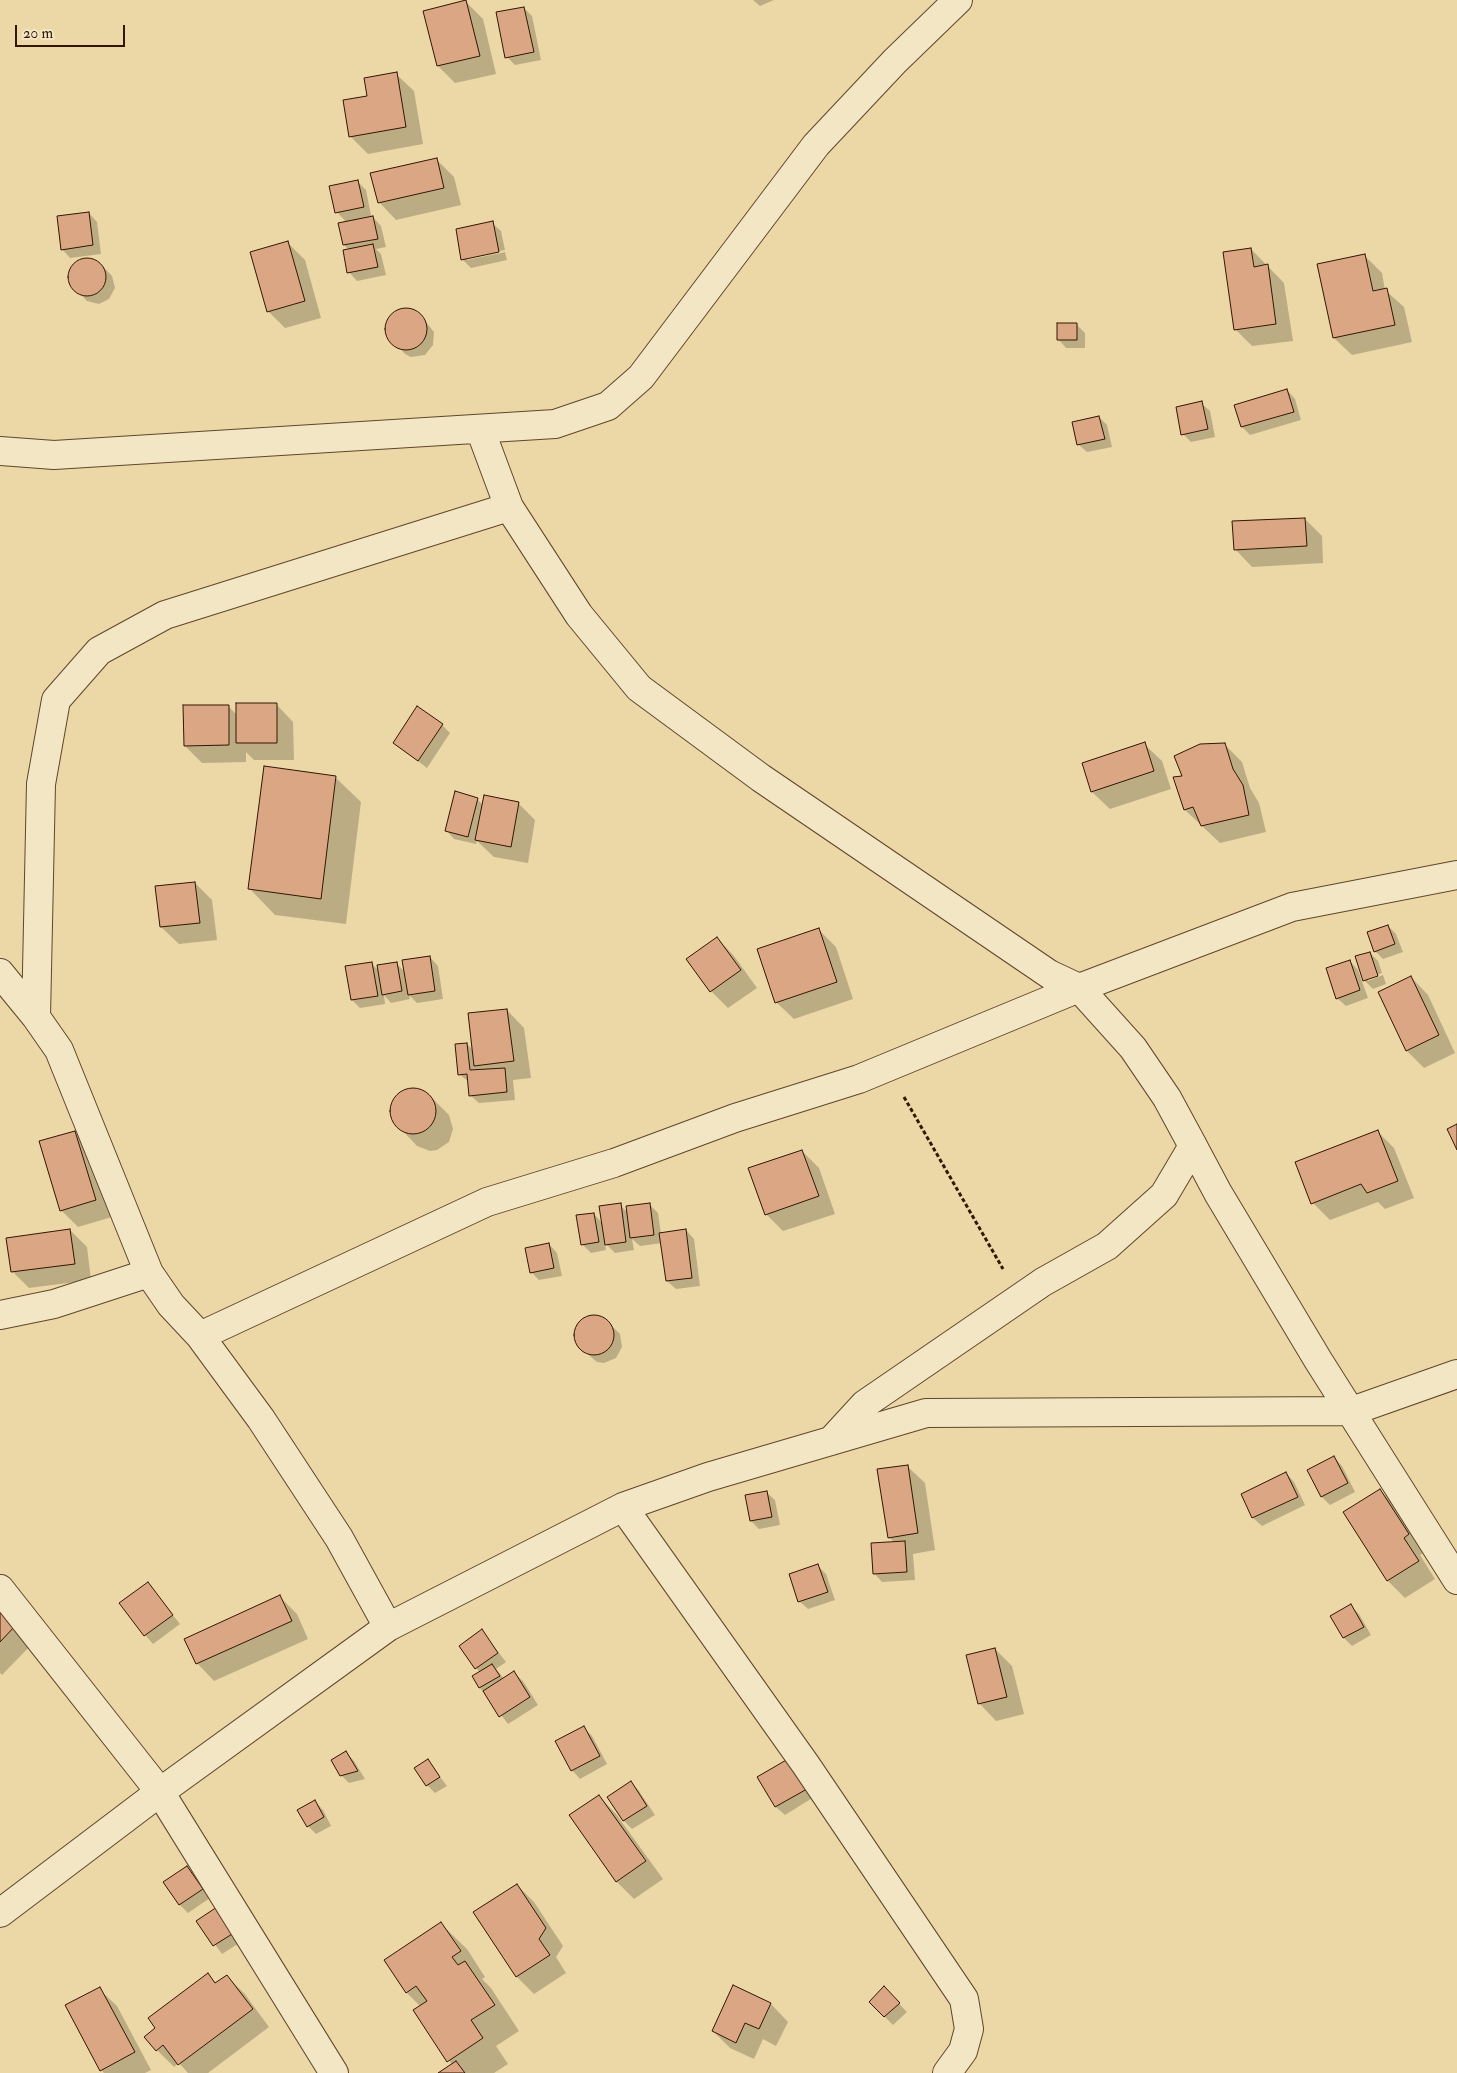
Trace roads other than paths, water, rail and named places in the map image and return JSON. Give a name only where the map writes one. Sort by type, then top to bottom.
[{"type":"street","points":[[0,451],[54,456],[556,424],[608,406],[641,377],[816,145],[895,61],[958,0]]},
{"type":"street","points":[[480,429],[509,507],[579,615],[639,688],[761,778],[1049,974],[1080,988],[1133,1048],[1166,1098],[1223,1201],[1318,1360],[1457,1580]]},
{"type":"street","points":[[36,1017],[41,784],[56,700],[99,651],[165,615],[509,507]]},
{"type":"street","points":[[200,1336],[487,1202],[614,1163],[735,1118],[888,1068],[1080,988],[1292,907],[1457,874]]},
{"type":"street","points":[[0,973],[36,1017],[59,1050],[149,1273],[171,1306],[200,1336],[261,1419],[334,1530],[388,1627]]},
{"type":"street","points":[[831,1441],[866,1404],[1020,1297],[1107,1246],[1164,1195],[1193,1146]]},
{"type":"street","points":[[0,1315],[54,1304],[149,1273]]},
{"type":"street","points":[[1,1911],[160,1792],[388,1627],[623,1507],[708,1477],[926,1413],[1352,1412],[1457,1374]]},
{"type":"street","points":[[623,1507],[806,1765],[964,1999],[969,2030],[963,2051],[947,2073]]},
{"type":"street","points":[[0,1589],[160,1792],[334,2073]]}]
